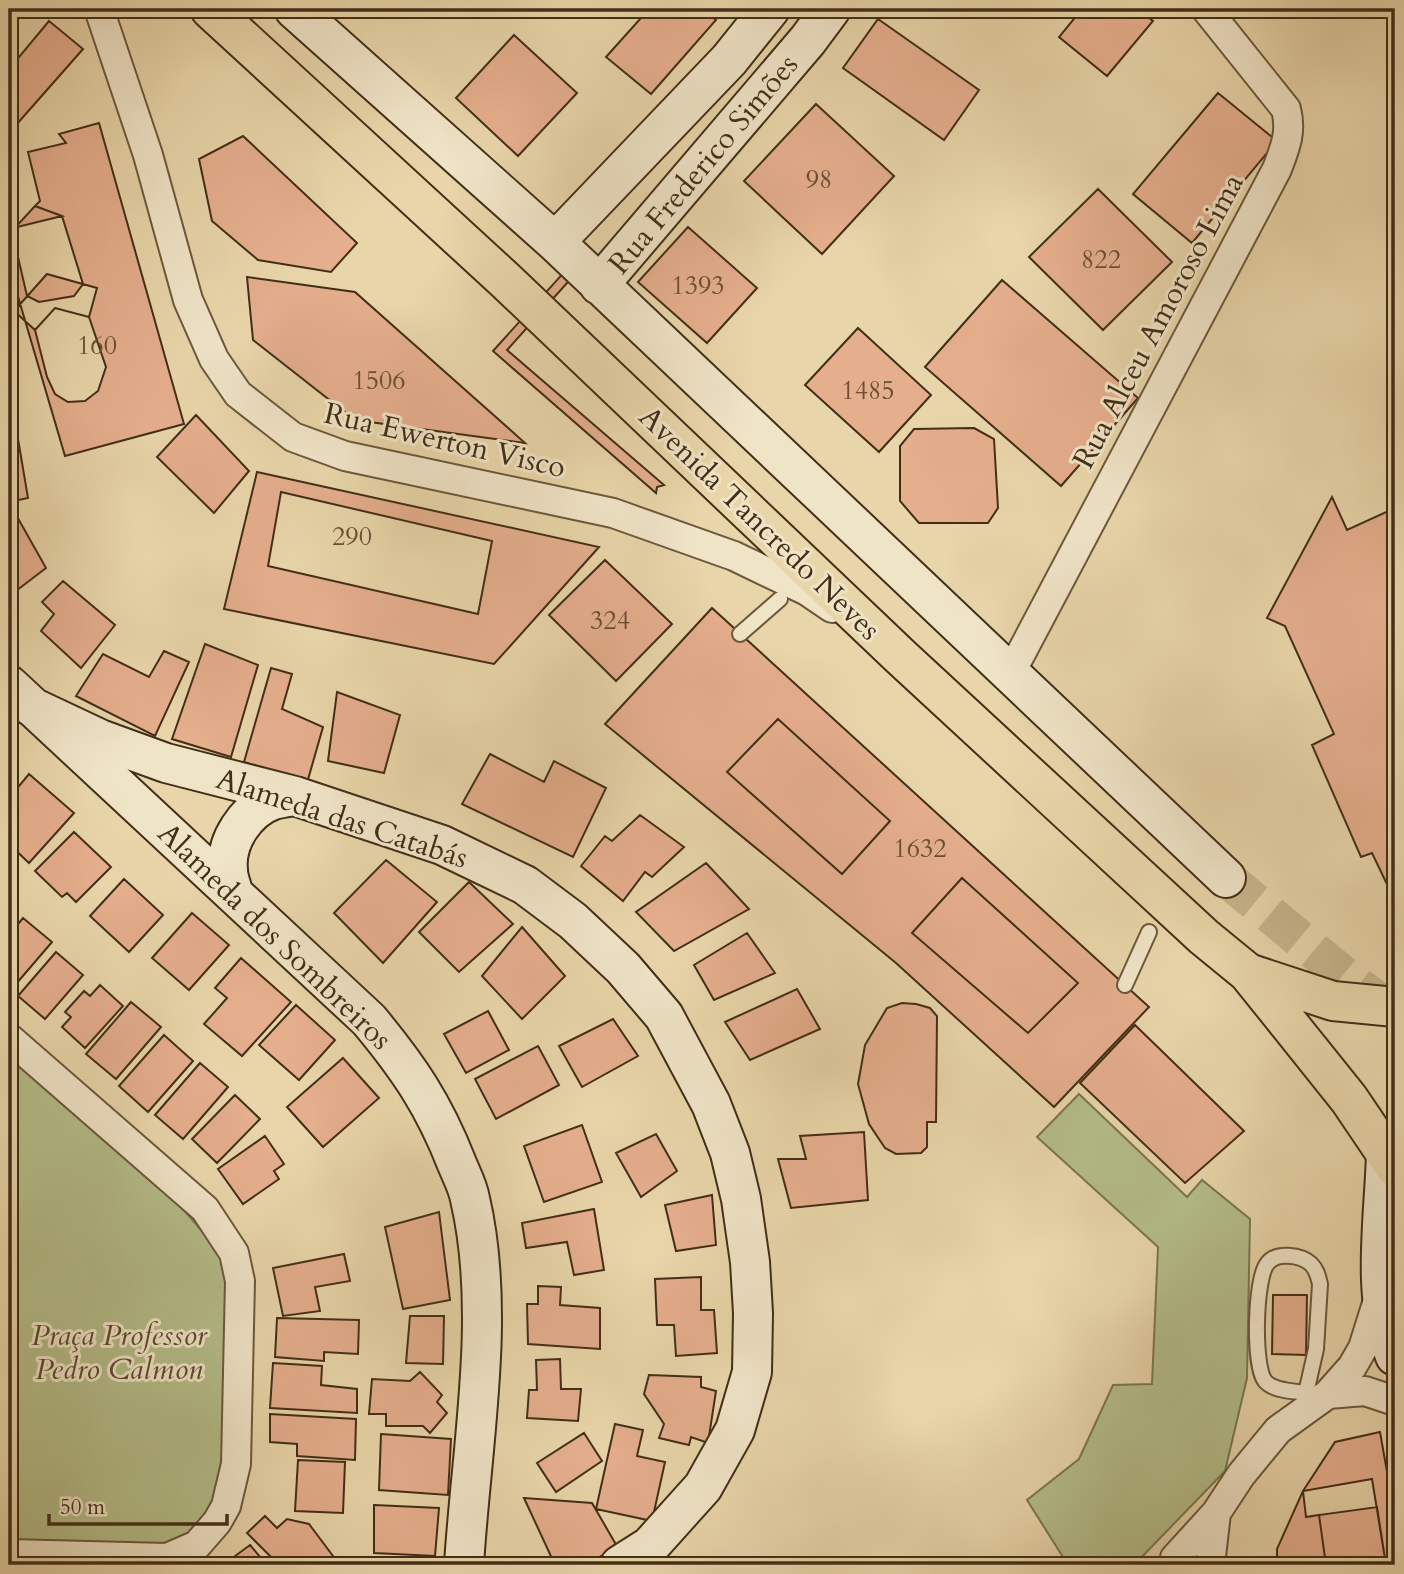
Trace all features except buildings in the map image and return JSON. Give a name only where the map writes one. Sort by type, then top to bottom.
[{"type":"main road","name":"Avenida Tancredo Neves","points":[[210,9],[505,280],[901,657],[1204,937],[1248,973],[1333,1001],[1395,1007]]},
{"type":"main road","points":[[228,9],[257,51]]},
{"type":"main road","points":[[1248,973],[1349,1099],[1391,1160]]},
{"type":"main road","points":[[1349,1099],[1395,1113]]},
{"type":"street","name":"Rua Ewerton Visco","points":[[99,9],[148,155],[188,300],[214,359],[238,394],[293,437],[345,456],[612,513],[734,556],[807,591],[901,657]]},
{"type":"street","name":"Avenida Tancredo Neves","points":[[294,9],[555,242],[1226,878]]},
{"type":"street","name":"Rua Frederico Simões","points":[[555,242],[729,60],[771,9]]},
{"type":"street","name":"Rua Frederico Simões","points":[[599,285],[808,40],[831,9]]},
{"type":"street","name":"Rua Alceu Amoroso Lima","points":[[1010,674],[1277,169],[1287,140],[1290,124],[1286,109],[1206,9]]},
{"type":"street","name":"Alameda das Catabás","points":[[21,696],[100,738],[166,763],[295,796],[442,845],[525,885],[573,921],[623,968],[664,1016],[711,1104],[730,1153],[750,1262],[752,1372],[735,1430],[703,1488],[650,1546],[620,1565]]},
{"type":"street","name":"Alameda dos Sombreiros","points":[[21,696],[369,1020],[404,1062],[436,1112],[470,1197],[479,1251],[482,1305],[477,1416],[465,1564]]},
{"type":"street","points":[[233,891],[228,870],[229,848],[239,828],[254,811],[273,800],[295,796]]},
{"type":"street","name":"Avenida Tancredo Neves","points":[[1333,1001],[1395,995]]},
{"type":"street","points":[[9,1038],[205,1209],[234,1253],[240,1280],[236,1464],[226,1506],[217,1522],[197,1545],[167,1558],[9,1554]]},
{"type":"street","points":[[1391,1160],[1381,1291],[1387,1335],[1395,1356]]},
{"type":"street","points":[[1166,1561],[1216,1513],[1278,1430],[1352,1367],[1363,1348],[1381,1291]]},
{"type":"street","points":[[1315,1398],[1365,1391],[1395,1401]]},
{"type":"street","points":[[1210,1565],[1216,1513]]},
{"type":"street","points":[[1166,1561],[1187,1557],[1202,1565]]},
{"type":"lane","points":[[740,634],[780,599]]},
{"type":"lane","points":[[1125,985],[1149,932]]},
{"type":"lane","points":[[1275,1257],[1304,1259],[1318,1273],[1320,1284],[1315,1398],[1273,1387],[1260,1372],[1257,1357],[1260,1294],[1266,1264],[1275,1257]]},
{"type":"green space","name":"Praça Professor Pedro Calmon","points":[[9,1057],[168,1192],[230,1263],[228,1493],[178,1550],[9,1548]]},
{"type":"green space","points":[[1079,1094],[1187,1197],[1202,1180],[1250,1219],[1247,1378],[1225,1471],[1134,1565],[1068,1565],[1027,1500],[1079,1459],[1113,1385],[1152,1384],[1158,1247],[1037,1137]]},
{"type":"tunnel","points":[[1226,878],[1352,982],[1395,1013]]}]
